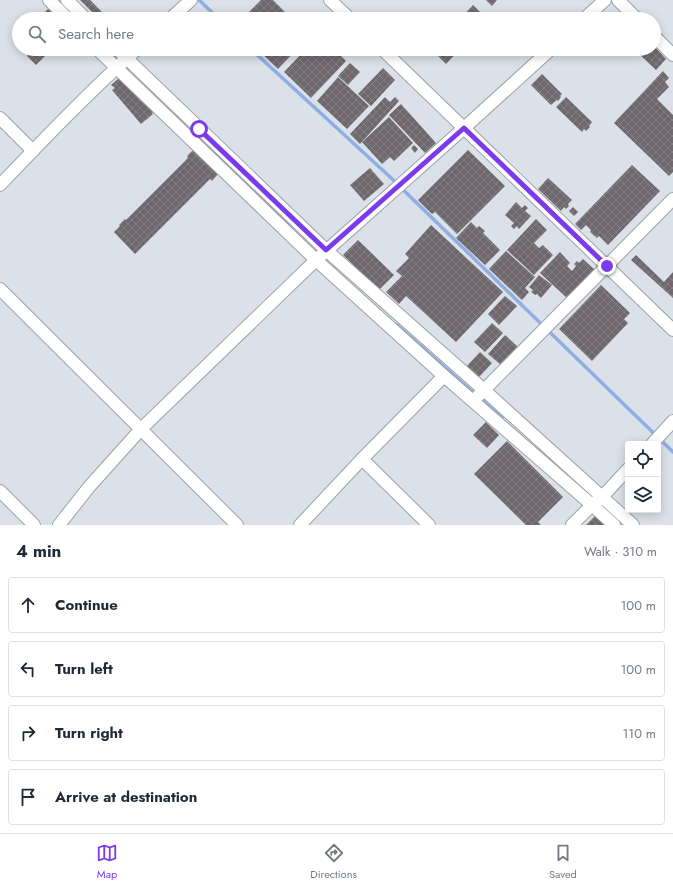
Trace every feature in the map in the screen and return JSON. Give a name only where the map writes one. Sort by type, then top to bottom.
[{"type":"street","points":[[49,0],[61,12]]},
{"type":"street","points":[[67,0],[79,12]]},
{"type":"street","points":[[330,0],[343,12]]},
{"type":"street","points":[[592,12],[605,0]]},
{"type":"street","points":[[618,0],[630,12]]},
{"type":"street","points":[[178,12],[190,1]]},
{"type":"street","points":[[661,43],[673,55]]},
{"type":"street","points":[[104,56],[316,260],[444,376],[614,525]]},
{"type":"street","points":[[123,56],[326,250],[633,525]]},
{"type":"street","points":[[0,185],[129,56]]},
{"type":"street","points":[[389,56],[673,330]]},
{"type":"street","points":[[59,525],[89,487],[141,429],[326,250],[543,56]]},
{"type":"street","points":[[0,118],[33,151]]},
{"type":"street","points":[[473,401],[673,199]]},
{"type":"street","points":[[0,289],[237,525]]},
{"type":"street","points":[[300,525],[362,459],[444,376]]},
{"type":"street","points":[[655,441],[673,421]]},
{"type":"street","points":[[362,459],[429,525]]},
{"type":"street","points":[[572,525],[602,497],[625,472]]},
{"type":"street","points":[[1,493],[34,525]]},
{"type":"building","points":[[80,0],[90,0],[102,12],[92,12]]},
{"type":"building","points":[[261,0],[273,0],[285,12],[249,12]]},
{"type":"building","points":[[486,0],[497,0],[492,6]]},
{"type":"building","points":[[473,5],[480,12],[466,12]]},
{"type":"building","points":[[661,54],[666,59],[656,70],[641,56],[661,56]]},
{"type":"building","points":[[27,56],[45,56],[36,65]]},
{"type":"building","points":[[264,56],[290,56],[278,69]]},
{"type":"building","points":[[299,56],[341,56],[346,61],[311,98],[284,72]]},
{"type":"building","points":[[438,56],[453,56],[446,64]]},
{"type":"building","points":[[350,63],[360,72],[348,85],[338,76]]},
{"type":"building","points":[[383,68],[395,80],[371,106],[358,94]]},
{"type":"building","points":[[663,71],[669,78],[665,82],[669,87],[657,99],[673,115],[673,172],[669,176],[614,123]]},
{"type":"building","points":[[542,74],[562,94],[558,101],[557,100],[551,105],[531,85]]},
{"type":"building","points":[[338,77],[369,106],[347,129],[317,101]]},
{"type":"building","points":[[119,78],[124,80],[143,102],[145,100],[155,111],[141,124],[112,90],[115,88],[111,85]]},
{"type":"building","points":[[385,97],[390,102],[395,97],[399,101],[360,144],[350,134]]},
{"type":"building","points":[[566,97],[592,122],[586,131],[584,129],[582,132],[556,107]]},
{"type":"building","points":[[401,104],[436,143],[425,153],[389,115]]},
{"type":"building","points":[[389,117],[413,143],[394,161],[390,157],[382,164],[362,142]]},
{"type":"building","points":[[414,145],[418,149],[415,153],[411,148]]},
{"type":"building","points":[[193,150],[218,174],[212,181],[210,179],[135,254],[114,232],[125,219],[126,220],[188,158],[187,156]]},
{"type":"building","points":[[468,150],[505,186],[457,234],[435,212],[432,214],[418,200]]},
{"type":"building","points":[[632,165],[660,191],[608,245],[599,236],[597,238],[590,232],[591,230],[586,225],[581,230],[575,224]]},
{"type":"building","points":[[370,168],[384,184],[364,201],[350,185]]},
{"type":"building","points":[[548,178],[572,200],[566,209],[564,207],[561,211],[538,189]]},
{"type":"building","points":[[516,202],[522,208],[525,205],[528,208],[525,211],[531,216],[519,229],[517,226],[514,229],[511,226],[514,223],[505,215]]},
{"type":"building","points":[[573,207],[578,212],[574,216],[569,211]]},
{"type":"building","points":[[536,219],[547,230],[534,243],[539,248],[543,245],[553,255],[534,275],[507,250]]},
{"type":"building","points":[[471,222],[477,228],[479,226],[485,231],[483,233],[500,250],[485,265],[456,238]]},
{"type":"building","points":[[431,225],[503,292],[456,342],[406,296],[399,304],[386,292],[402,276],[396,271],[409,258],[405,254]]},
{"type":"building","points":[[358,240],[394,275],[379,290],[343,255]]},
{"type":"building","points":[[506,251],[535,277],[525,288],[529,292],[522,300],[489,269]]},
{"type":"building","points":[[560,252],[570,263],[567,266],[572,271],[576,266],[574,264],[577,261],[579,263],[583,259],[595,270],[568,299],[540,273]]},
{"type":"building","points":[[636,255],[664,282],[673,272],[673,298],[631,260]]},
{"type":"building","points":[[539,275],[552,285],[541,298],[537,294],[535,295],[531,292],[533,290],[529,287]]},
{"type":"building","points":[[601,285],[630,313],[624,319],[628,323],[592,361],[559,329]]},
{"type":"building","points":[[505,296],[517,306],[499,325],[488,314]]},
{"type":"building","points":[[492,323],[503,333],[485,352],[474,342]]},
{"type":"building","points":[[505,335],[518,347],[501,365],[488,354]]},
{"type":"building","points":[[480,352],[492,363],[479,377],[467,366]]},
{"type":"building","points":[[486,422],[499,435],[487,448],[473,435]]},
{"type":"building","points":[[507,441],[563,497],[538,522],[541,525],[526,525],[474,474]]},
{"type":"building","points":[[595,516],[605,525],[586,525]]},
{"type":"waterway","points":[[199,0],[212,12]]},
{"type":"waterway","points":[[259,56],[389,176],[673,452]]},
{"type":"waterway","points":[[170,108],[290,226]]},
{"type":"waterway","points":[[397,325],[502,418]]},
{"type":"route","points":[[199,129],[326,250],[464,128],[607,266]]}]
